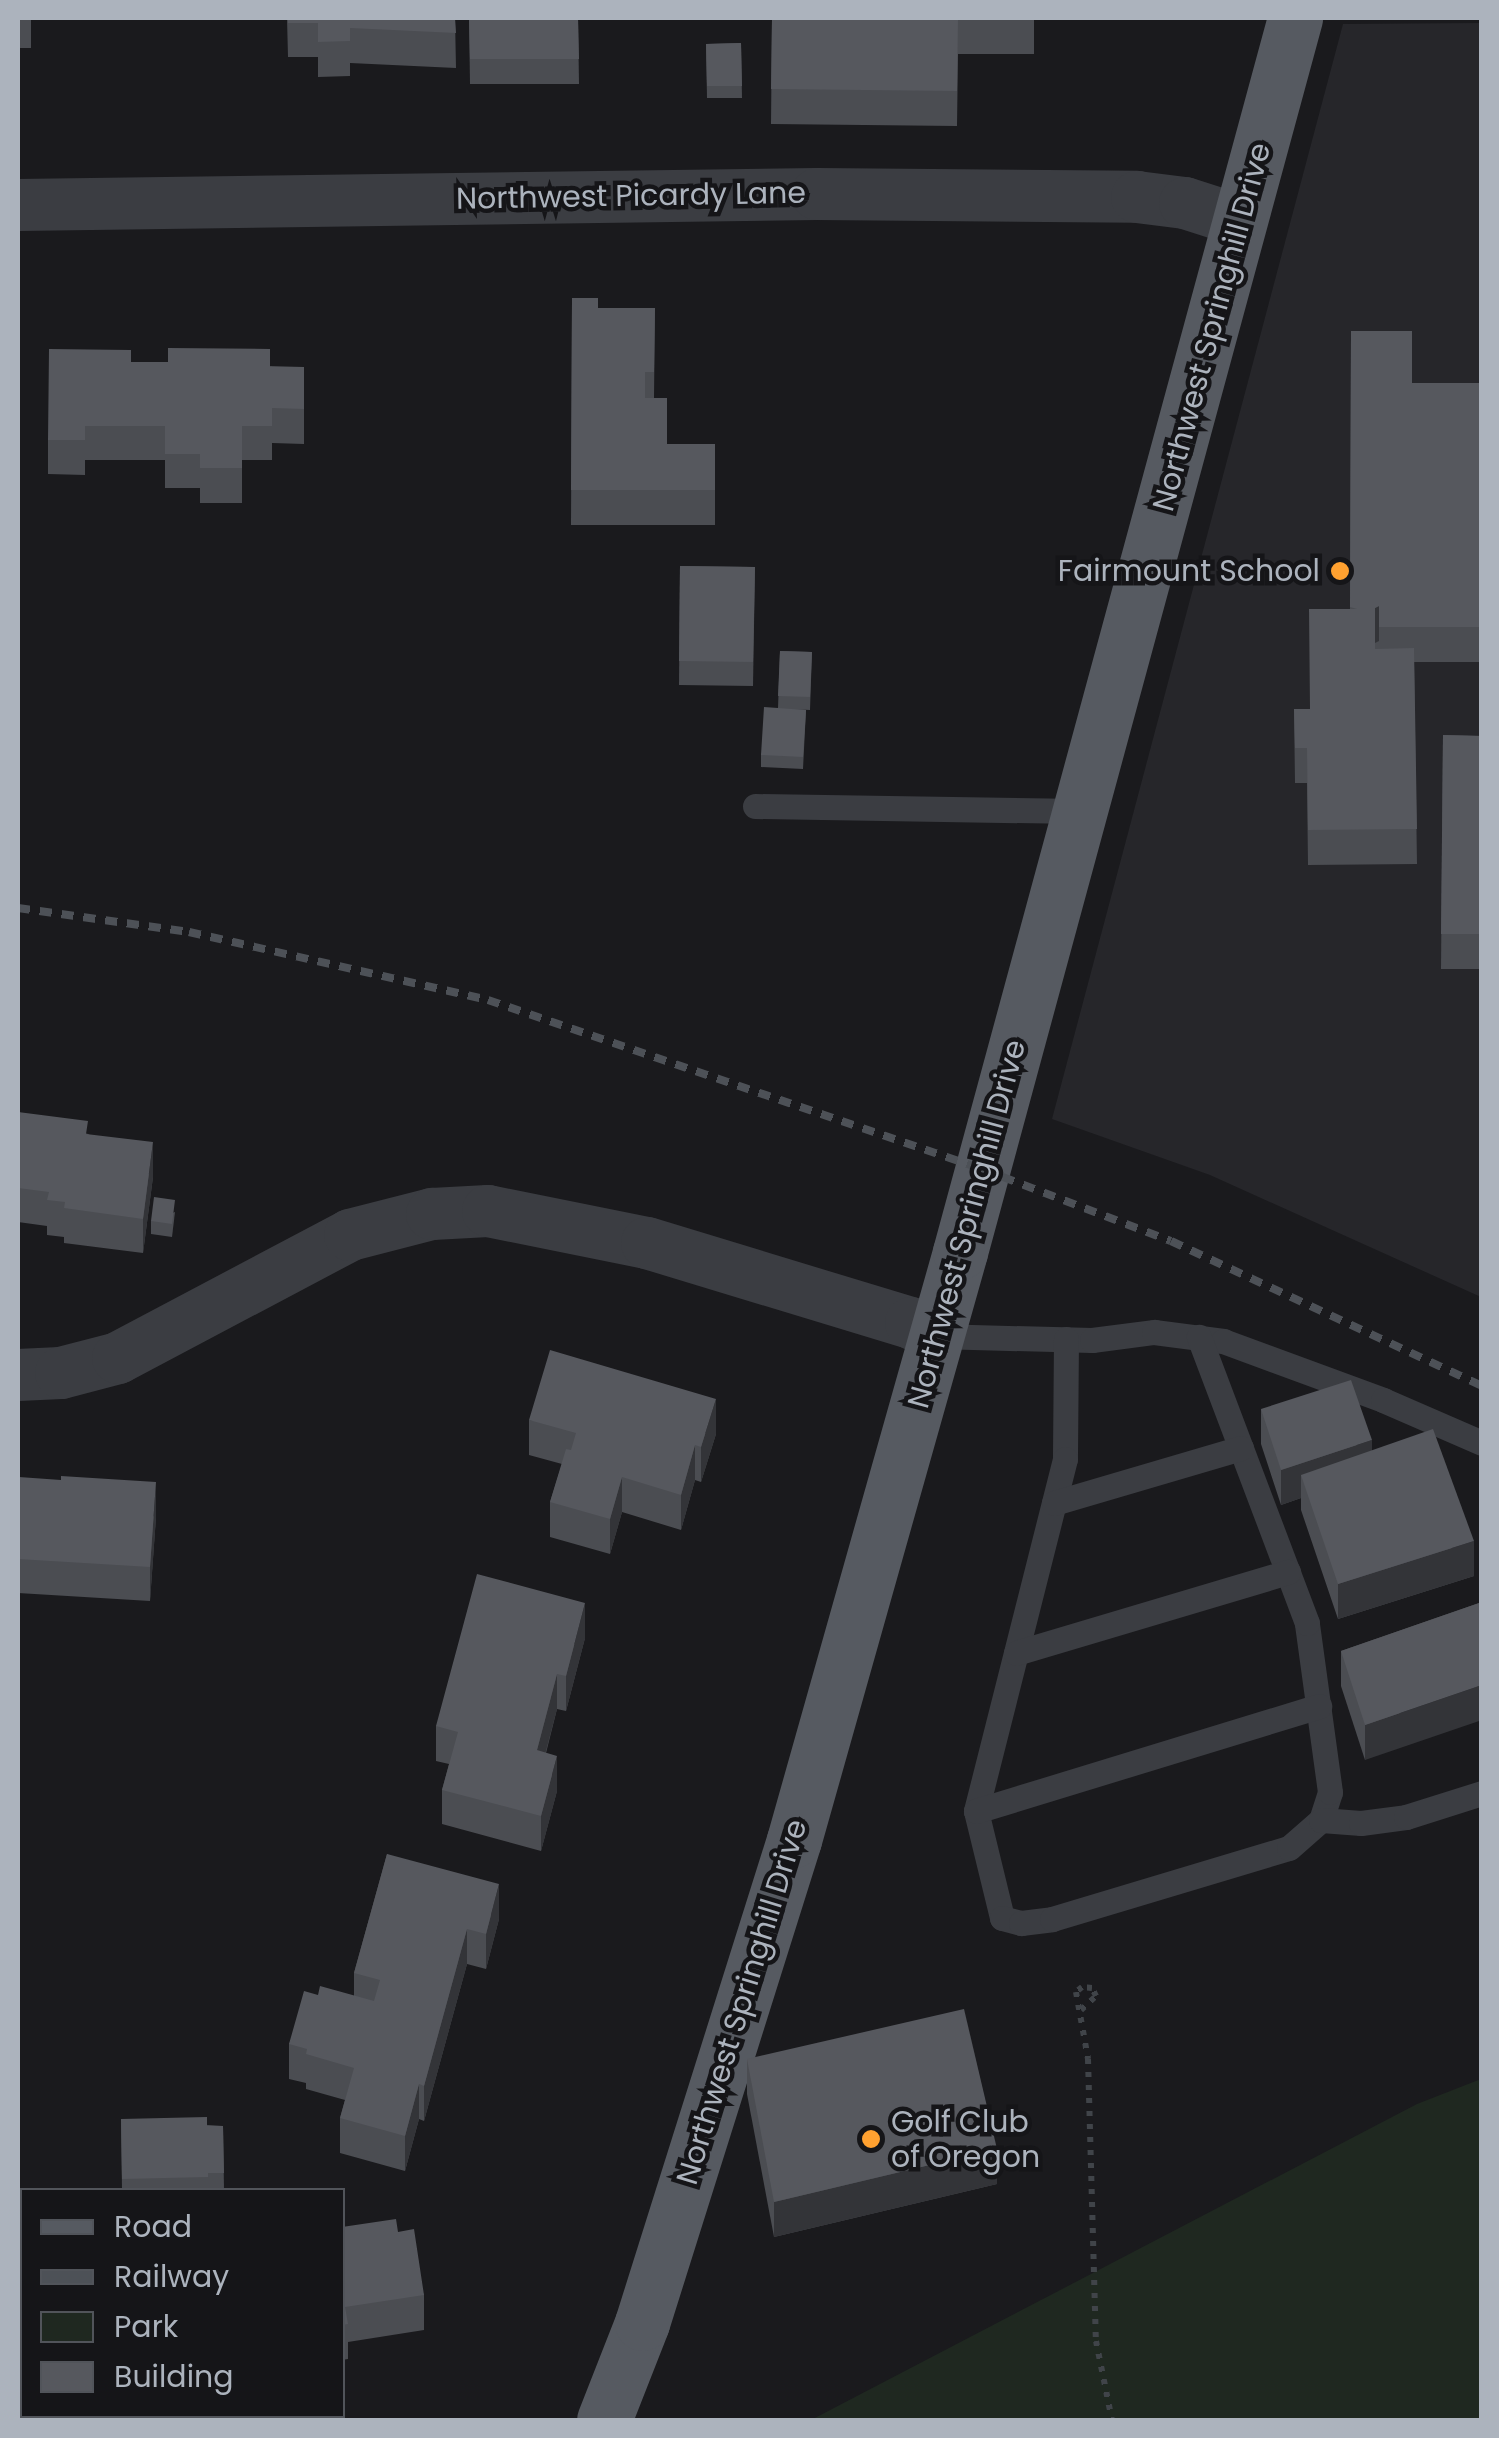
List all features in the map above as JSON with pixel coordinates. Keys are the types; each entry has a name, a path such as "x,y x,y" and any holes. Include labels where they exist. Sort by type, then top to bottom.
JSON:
{"main road":[{"name":"Northwest Springhill Drive","path":"604,2420 642,2322 794,1840 936,1336 1295,18"}],"street":[{"name":"Northwest Picardy Lane","path":"18,205 817,194 1006,196 1138,198 1185,203 1242,221"},
{"path":"18,1374 61,1373 118,1358 350,1235 432,1214 488,1212 647,1243 911,1324 936,1336"}],"lane":[{"path":"755,806 1080,811"},
{"path":"936,1336 1066,1339 1154,1332 1224,1341 1383,1400 1482,1443"},
{"path":"1066,1339 1065,1459 976,1811 1002,1918 1021,1923 1052,1919 1289,1848 1321,1820 1330,1792 1307,1623 1199,1338"},
{"path":"1054,1504 1241,1448"},
{"path":"1016,1653 1288,1572"},
{"path":"976,1811 1319,1706"},
{"path":"1321,1820 1360,1822 1406,1817 1482,1793"}],"path":[{"path":"1081,2010 1088,2058 1096,2341 1112,2420"}],"shaded area":[{"name":"Fairmount School","path":"1481,23 1481,1297 1210,1175 1052,1119 1343,24"}],"green space":[{"path":"1481,2079 1481,2420 811,2420 1417,2104"}],"building":[{"path":"288,18 455,18 456,33 350,28 350,41 318,42 318,23 288,23"},
{"path":"469,18 578,18 579,59 470,59"},
{"path":"772,18 1034,19 958,19 957,91 771,89"},
{"path":"741,43 742,86 707,86 706,44"},
{"path":"572,298 598,298 598,308 655,308 654,372 645,372 645,398 667,398 667,444 715,444 715,490 571,490"},
{"path":"1351,331 1412,331 1412,383 1482,383 1482,627 1379,627 1379,606 1375,608 1375,649 1414,648 1417,829 1308,830 1307,748 1295,748 1294,709 1310,709 1309,609 1357,609 1350,607"},
{"path":"168,348 270,349 270,367 304,367 304,409 272,408 272,426 242,426 242,468 200,468 200,454 165,454 165,426 85,426 85,440 48,440 49,349 131,350 131,362 168,362"},
{"path":"680,566 755,567 753,662 679,661"},
{"path":"780,651 812,652 810,697 778,696"},
{"path":"764,707 806,710 803,757 761,755"},
{"path":"1443,735 1482,736 1482,934 1441,934"},
{"path":"18,1112 88,1121 86,1134 153,1142 143,1219 64,1208 65,1202 47,1200 49,1192 18,1188"},
{"path":"154,1197 175,1200 172,1224 151,1221"},
{"path":"550,1350 716,1399 701,1447 695,1445 681,1495 622,1477 610,1519 550,1502 566,1449 571,1450 576,1433 529,1420"},
{"path":"1351,1380 1372,1440 1281,1470 1261,1409"},
{"path":"1433,1429 1474,1541 1338,1584 1301,1475"},
{"path":"61,1476 156,1482 150,1567 18,1559 19,1477 61,1480"},
{"path":"477,1574 585,1603 566,1676 557,1674 537,1750 557,1756 541,1816 442,1790 458,1732 436,1726"},
{"path":"1482,1602 1482,1685 1365,1725 1341,1651"},
{"path":"387,1854 499,1884 486,1934 467,1929 424,2086 419,2084 405,2136 340,2118 354,2068 306,2054 307,2049 289,2044 304,1991 318,1995 320,1986 374,2001 380,1980 354,1973"},
{"name":"Golf Club of Oregon","path":"964,2009 997,2149 774,2202 747,2059"},
{"path":"207,2117 207,2126 223,2126 224,2173 208,2173 208,2177 122,2179 121,2119"},
{"path":"396,2219 398,2232 414,2229 424,2295 345,2307 345,2227"}],"railway":[{"path":"18,908 189,932 488,1000 982,1169 1171,1241 1482,1386"}],"place":[{"name":"Fairmount School","path":"1340,571"},
{"name":"Golf Club of Oregon","path":"871,2139"}]}
